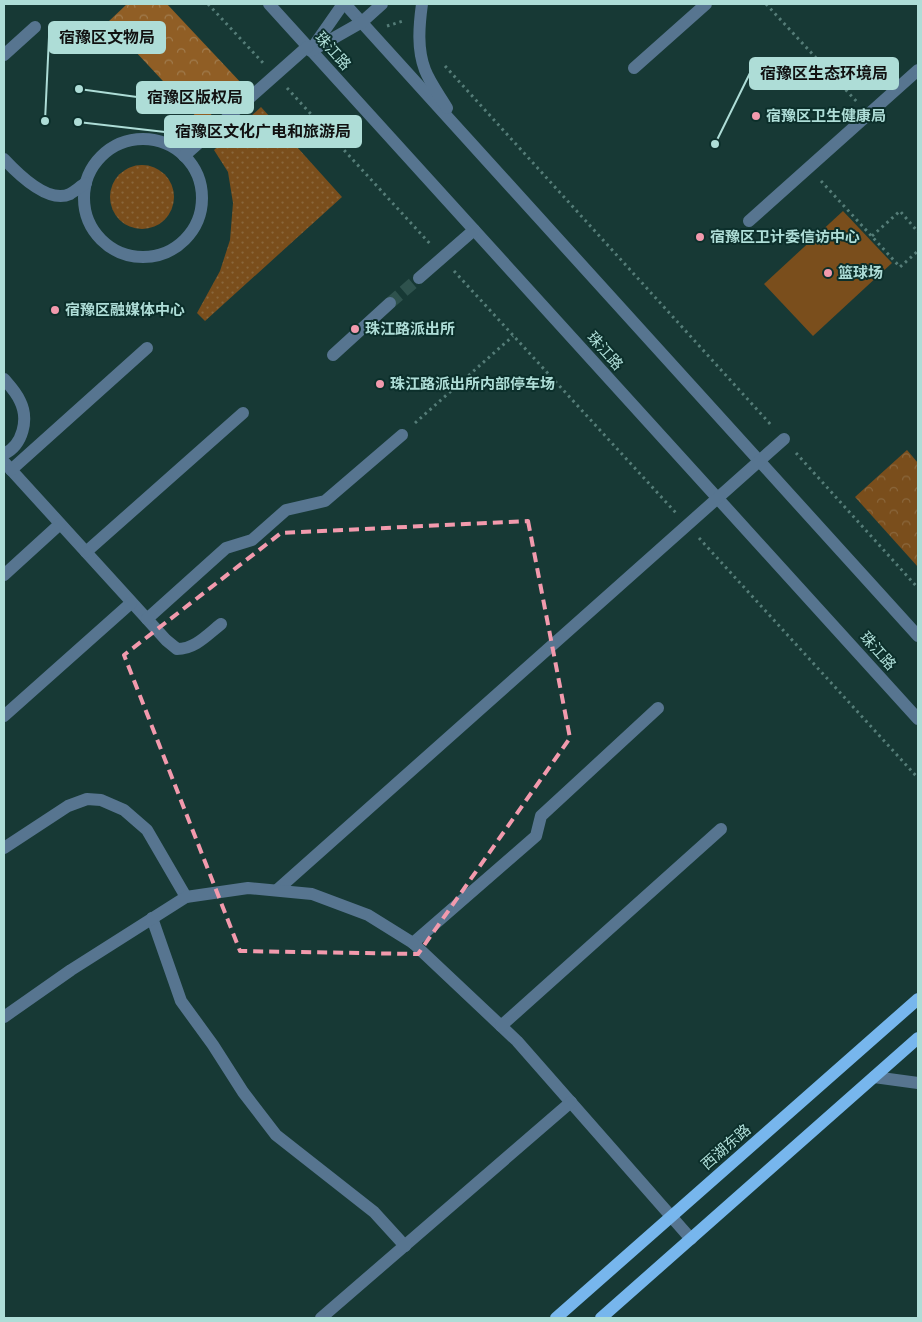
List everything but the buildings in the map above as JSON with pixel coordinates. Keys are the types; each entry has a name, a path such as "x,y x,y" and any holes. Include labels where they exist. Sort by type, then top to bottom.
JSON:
{"main road":[{"name":"西湖东路","path":"556,1318 918,999"},
{"path":"601,1318 918,1038"}],"street":[{"name":"珠江路","path":"269,4 918,719"},
{"path":"309,49 344,4 918,636"},
{"path":"184,156 275,75 309,49 362,22 382,4"},
{"path":"422,4 419,28 421,55 426,72 463,134"},
{"path":"634,68 706,4"},
{"path":"4,55 35,27"},
{"path":"749,221 918,70"},
{"path":"136,140 154,140 170,146 184,156 195,171 201,189 201,208 195,226 183,241 167,252 149,257 130,256 112,249 98,236 88,220 84,202 86,182 93,167 105,154 119,144 136,140"},
{"path":"4,160 26,180 42,191 57,196 69,194 86,182"},
{"path":"419,278 474,230"},
{"path":"334,355 390,303"},
{"path":"147,348 7,466 166,640 177,649 187,649 197,644 221,624"},
{"path":"4,379 17,396 24,414 22,435 15,447 4,454"},
{"path":"86,552 243,413"},
{"path":"147,619 226,548 252,540 286,510 325,501 402,435"},
{"path":"277,890 784,439"},
{"path":"4,575 60,524"},
{"path":"4,716 132,603"},
{"path":"413,944 536,836 541,816 658,708"},
{"path":"4,848 68,806 87,799 101,800 124,810 147,830 186,897"},
{"path":"501,1026 721,829"},
{"path":"4,1016 71,970 186,897 248,888 312,894 368,915 413,944 516,1041 691,1239"},
{"path":"152,918 181,1001 213,1045 248,1099 276,1135 374,1212 405,1246"},
{"path":"874,1077 918,1083"},
{"path":"321,1318 570,1102"}],"path":[{"path":"208,4 918,778"},
{"path":"766,4 868,115"},
{"path":"398,15 918,588"},
{"path":"808,168 900,267 918,250"},
{"path":"872,236 900,212 918,232"},
{"path":"402,435 513,336"}],"highlighted area":[{"path":"528,521 570,738 418,954 240,951 124,655 281,533"}],"green space":[{"path":"127,4 167,4 243,85 202,123 108,22"},
{"path":"261,107 342,197 205,321 197,313 220,271 230,240 233,203 228,172 214,150"},
{"path":"142,165 154,167 165,174 172,185 174,197 172,209 165,220 154,227 142,229 130,227 119,220 112,209 110,197 112,185 119,174 130,167"},
{"name":"篮球场","path":"843,211 892,263 813,336 764,284"},
{"path":"907,450 918,463 918,567 855,497"}],"tunnel":[{"path":"390,303 419,278"}],"place":[{"name":"宿豫区版权局","path":"79,89"},
{"name":"宿豫区卫生健康局","path":"756,116"},
{"name":"宿豫区文物局","path":"45,121"},
{"name":"宿豫区文化广电和旅游局","path":"78,122"},
{"name":"宿豫区生态环境局","path":"715,144"},
{"name":"宿豫区卫计委信访中心","path":"700,237"},
{"name":"篮球场","path":"828,273"},
{"name":"宿豫区融媒体中心","path":"55,310"},
{"name":"珠江路派出所","path":"355,329"},
{"name":"珠江路派出所内部停车场","path":"380,384"}]}
